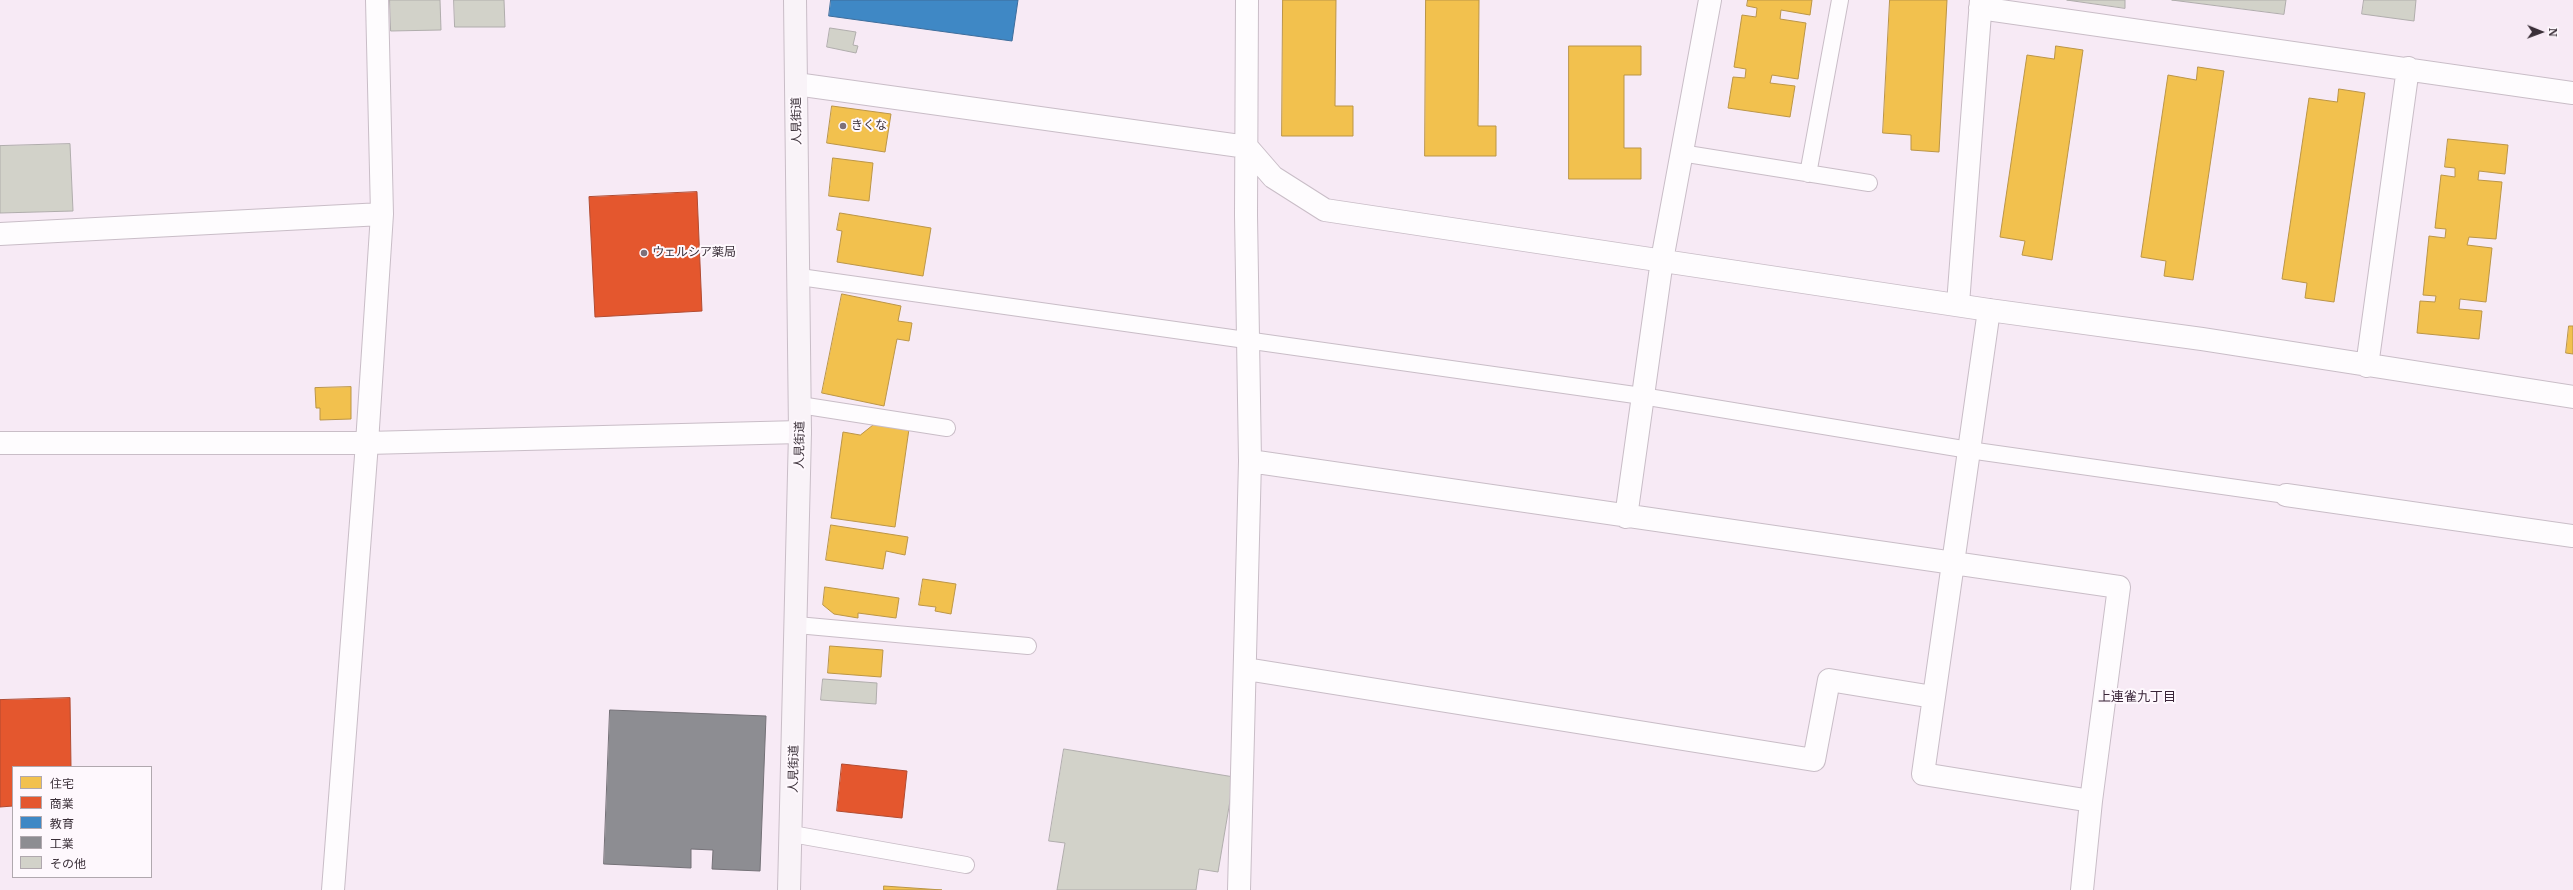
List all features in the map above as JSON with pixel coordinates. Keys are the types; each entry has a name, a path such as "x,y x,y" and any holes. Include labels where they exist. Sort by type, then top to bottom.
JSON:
{"main road":[{"name":"人見街道","path":"789,890 792,834 800,432 800,278 795,0"}],"street":[{"path":"333,890 367,443 382,214 377,0"},
{"path":"1239,890 1246,669 1250,461 1246,215 1248,0"},
{"path":"1626,517 1662,260 1710,0"},
{"path":"1958,304 1980,4 2573,93"},
{"path":"2367,366 2408,68"},
{"path":"796,84 1247,147 1273,177 1325,210 1958,304 1989,310 2061,318 2573,397"},
{"path":"1246,215 1273,177"},
{"path":"0,234 382,214"},
{"path":"1989,310 1923,774 2091,801"},
{"path":"0,443 367,443 800,432"},
{"path":"1250,461 1626,517 2119,587 2091,801 2082,890"},
{"path":"2286,495 2573,536"},
{"path":"1246,669 1814,760 1829,680 1933,697"}],"lane":[{"path":"1808,174 1840,0"},
{"path":"1681,153 1869,183"},
{"path":"800,278 1248,339 1642,396 1969,450 2286,495"},
{"path":"800,405 948,428"},
{"path":"797,624 1028,646"},
{"path":"792,834 966,865"}],"building: 住宅":[{"path":"1283,0 1336,0 1335,106 1353,106 1353,136 1282,136"},
{"path":"1426,0 1479,0 1478,126 1496,126 1496,156 1425,156"},
{"path":"1748,0 1812,0 1810,15 1781,10 1780,19 1806,23 1798,79 1772,75 1770,83 1795,86 1790,117 1728,108 1733,77 1745,78 1746,69 1734,67 1742,15 1756,17 1757,8 1747,6"},
{"path":"1890,0 1947,0 1939,152 1911,150 1911,135 1883,133"},
{"path":"1569,46 1641,46 1641,75 1624,75 1624,148 1641,148 1641,179 1569,179"},
{"path":"2056,46 2083,50 2052,260 2022,255 2025,241 2000,237 2027,55 2054,59"},
{"path":"2198,67 2224,71 2193,280 2164,276 2166,261 2141,257 2168,75 2196,80"},
{"path":"2339,89 2365,93 2334,302 2305,298 2307,283 2282,279 2309,98 2337,102"},
{"path":"832,106 891,114 885,152 827,143"},
{"path":"2448,139 2508,145 2505,174 2479,171 2478,180 2502,182 2496,239 2469,237 2467,245 2492,248 2486,302 2460,299 2459,309 2482,311 2479,339 2417,333 2420,301 2435,302 2436,296 2423,295 2429,236 2445,238 2446,229 2435,228 2441,175 2455,177 2455,168 2445,167"},
{"path":"833,158 873,163 869,201 829,196"},
{"path":"840,213 931,228 923,276 837,262 842,231 837,230"},
{"path":"842,294 901,306 898,321 912,323 909,341 897,339 884,406 822,393"},
{"path":"2569,326 2573,326 2573,354 2566,353"},
{"path":"351,387 351,419 320,420 320,408 316,408 315,388"},
{"path":"876,423 909,429 895,527 831,518 843,432 860,435"},
{"path":"831,525 908,537 905,555 886,551 883,569 826,560"},
{"path":"923,579 956,584 951,614 935,611 936,607 919,605"},
{"path":"825,587 899,598 896,618 858,613 858,618 834,614 823,605"},
{"path":"830,646 883,650 881,677 828,673"},
{"path":"884,886 942,890 884,890"}],"building: 商業":[{"path":"697,192 702,311 595,317 589,197"},
{"path":"70,698 71,766 12,766 12,806 0,807 0,700"},
{"path":"842,764 907,771 902,818 837,811"}],"building: 教育":[{"path":"831,0 1018,0 1012,41 829,16"}],"building: 工業":[{"path":"610,710 766,716 760,871 712,869 713,850 691,849 691,868 604,864"}],"building: その他":[{"path":"390,0 440,0 441,30 391,31"},
{"path":"454,0 504,0 505,27 455,27"},
{"path":"2067,0 2125,0 2125,8"},
{"path":"2172,0 2286,0 2284,14"},
{"path":"2364,0 2416,0 2414,21 2362,14"},
{"path":"830,28 856,32 853,45 858,46 856,53 827,47"},
{"path":"70,144 73,211 0,213 0,146"},
{"path":"823,679 877,683 876,704 821,700"},
{"path":"1064,749 1234,777 1218,872 1199,869 1196,890 1057,890 1065,843 1049,841"}],"place":[{"name":"きくな","path":"843,126"},
{"name":"ウェルシア薬局","path":"644,253"}],"district":[{"name":"上連雀九丁目","path":"2137,697"}]}
